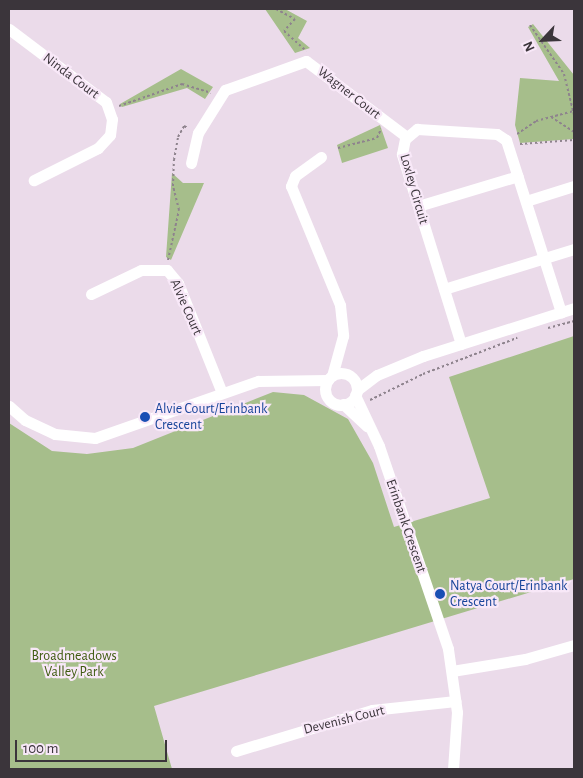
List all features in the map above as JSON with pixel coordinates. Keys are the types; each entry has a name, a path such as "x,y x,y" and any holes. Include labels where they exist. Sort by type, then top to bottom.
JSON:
{"street":[{"name":"Ninda Court","path":"9,30 110,109 113,127 105,142 34,180"},
{"name":"Wagner Court","path":"221,94 306,61 407,137"},
{"path":"191,163 198,133 221,94"},
{"name":"Loxley Circuit","path":"461,344 402,154 407,137 421,128 497,134 506,140 561,312"},
{"path":"321,157 295,176 291,186 340,305 342,348 349,376 358,396"},
{"path":"418,206 518,176"},
{"path":"526,202 574,186"},
{"path":"444,289 574,249"},
{"name":"Alvie Court","path":"91,294 141,270 167,270 178,283 222,394"},
{"path":"9,406 25,420 55,434 95,438 258,381 377,375 461,344 574,308"},
{"path":"326,395 330,378 342,348"},
{"path":"297,380 326,395 332,402 343,404 358,396 377,375"},
{"name":"Erinbank Crescent","path":"358,396 442,629 452,671 456,701 453,769"},
{"name":"Erinbank Crescent","path":"343,404 372,431"},
{"path":"452,671 525,659 574,645"},
{"name":"Devenish Court","path":"236,751 372,710 456,701"}],"path":[{"path":"276,9 295,20 284,31 291,42 306,50 306,61"},
{"path":"530,25 564,74 574,115"},
{"path":"110,109 182,84 221,94"},
{"path":"516,134 536,121 574,111"},
{"path":"551,117 574,132"},
{"path":"338,148 377,138 386,121"},
{"path":"168,260 179,210 173,186 178,137 184,126 198,133"},
{"path":"520,144 574,140"},
{"path":"544,330 574,321"},
{"path":"358,396 424,374 520,337"}],"green space":[{"path":"265,9 285,9 307,21 298,38 310,48 295,53"},
{"path":"533,24 574,75 574,139 520,143 515,125 520,78 559,81 528,27"},
{"path":"181,69 213,87 205,99 187,88 122,107 120,104"},
{"path":"380,125 388,148 342,163 337,145"},
{"path":"172,173 183,183 204,183 171,260 166,257"},
{"name":"Broadmeadows Valley Park","path":"574,336 574,579 154,706 172,769 9,769 9,423 52,451 87,454 133,448 273,392 304,395 348,419 373,463 394,527 490,498 449,377"}],"place":[{"name":"Alvie Court/Erinbank Crescent","path":"145,417"},
{"name":"Natya Court/Erinbank Crescent","path":"440,594"}]}
